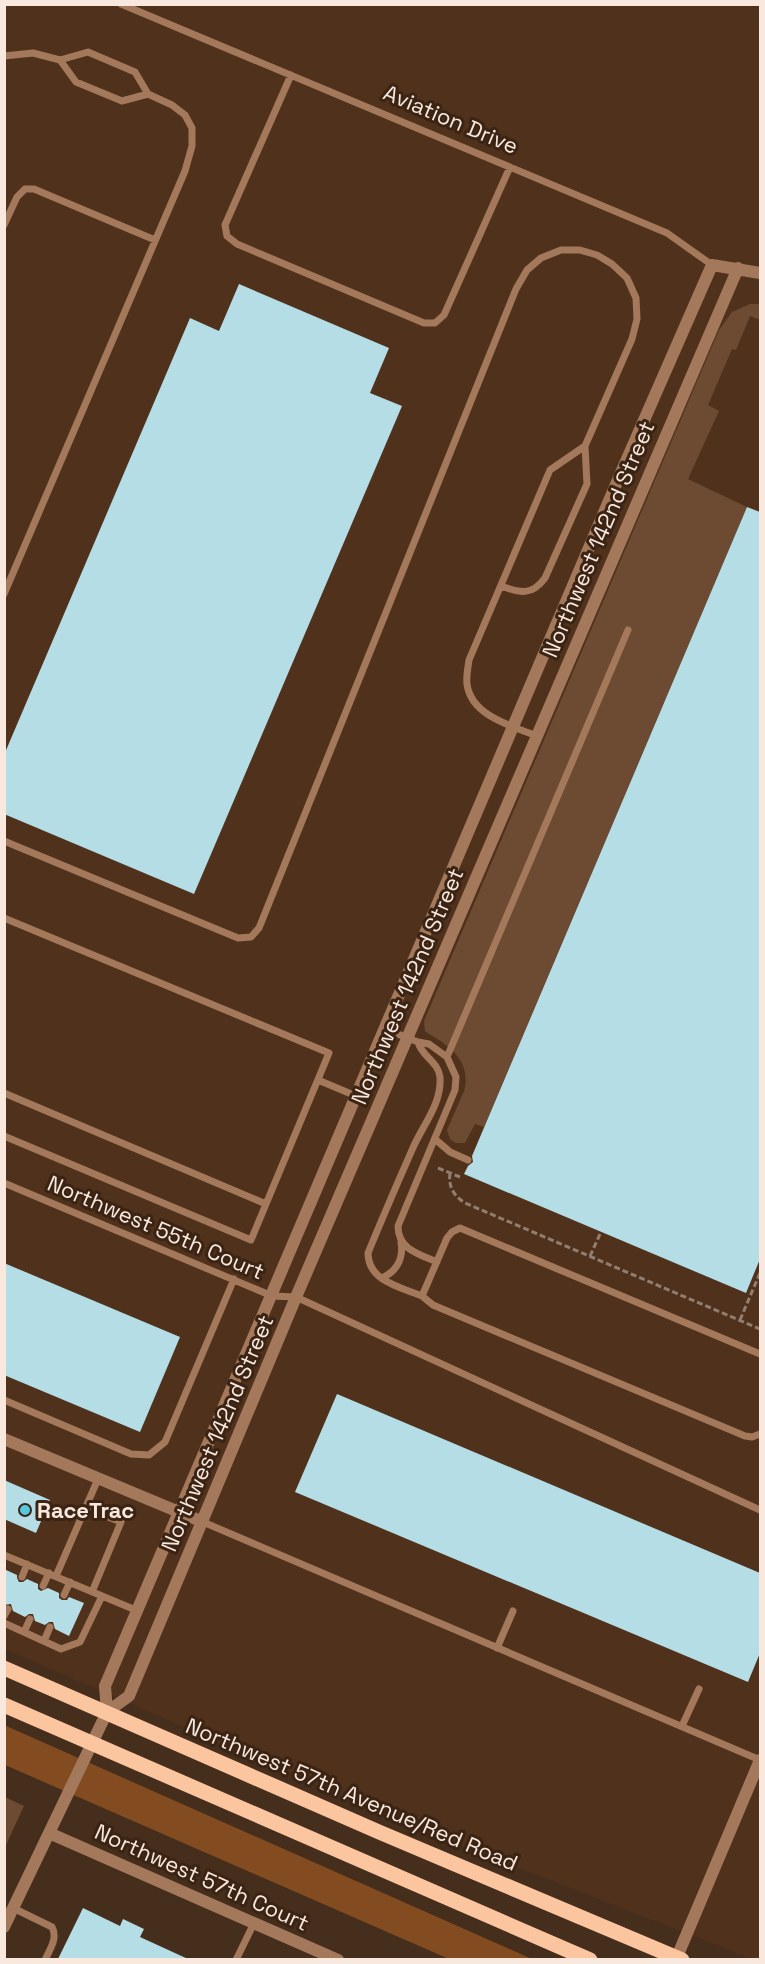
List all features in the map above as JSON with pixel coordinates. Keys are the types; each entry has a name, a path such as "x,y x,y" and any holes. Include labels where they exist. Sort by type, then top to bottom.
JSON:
{"main road":[{"name":"Northwest 57th Avenue/Red Road","path":"4,1668 379,1832 679,1958"},
{"path":"4,1705 90,1749 590,1959"}],"street":[{"name":"Aviation Drive","path":"712,265 760,273"},
{"name":"Northwest 142nd Street","path":"5,1926 107,1712 105,1686 513,726 712,265"},
{"name":"Northwest 142nd Street","path":"107,1712 129,1696 296,1297 413,1041 537,736 738,268"},
{"path":"4,1439 203,1522"},
{"path":"679,1958 760,1760"},
{"name":"Northwest 57th Court","path":"49,1833 338,1959"}],"lane":[{"name":"Aviation Drive","path":"121,4 667,234 712,265"},
{"path":"4,56 33,53 60,60 88,52 135,72 148,94 172,105 185,115 192,128 192,146 185,171 4,594"},
{"path":"60,60 76,82 122,101 148,94"},
{"path":"291,75 225,225 227,236 237,244 424,323 435,323 444,315 510,167"},
{"path":"4,225 17,197 25,189 34,189 155,240"},
{"path":"4,841 238,938 250,937 259,928 516,289 527,270 540,258 561,250 580,250 597,255 612,264 627,278 636,298 637,319 632,339 585,446 587,484 545,578 539,587 527,592 501,586"},
{"path":"537,736 484,711 473,701 466,683 469,660 550,470 585,446"},
{"path":"447,1057 628,630"},
{"path":"4,918 329,1053 251,1240 4,1136"},
{"path":"381,1278 390,1275 401,1257 398,1226 455,1090 456,1077 447,1057 429,1044 413,1041 385,1029"},
{"path":"413,1041 433,1062 439,1073 440,1086 437,1101 413,1147 368,1253 368,1263 372,1271 381,1278 422,1296 433,1305 745,1436 752,1437 760,1434"},
{"path":"318,1080 356,1096"},
{"path":"4,1093 266,1204"},
{"path":"435,1139 450,1152 468,1160"},
{"name":"Northwest 55th Court","path":"4,1183 272,1296 296,1297"},
{"path":"422,1296 447,1238 460,1228 760,1354"},
{"path":"401,1244 437,1262"},
{"path":"4,1400 131,1454 148,1455 165,1442 234,1279"},
{"path":"296,1297 760,1510"},
{"path":"43,1586 52,1575 98,1479"},
{"path":"86,1508 121,1522 92,1592"},
{"path":"203,1522 760,1760"},
{"path":"5,1556 138,1611"},
{"path":"22,1577 27,1564"},
{"path":"64,1595 70,1582"},
{"path":"4,1623 61,1649 80,1642 102,1596"},
{"path":"497,1648 513,1611"},
{"path":"24,1632 30,1619"},
{"path":"44,1641 50,1627"},
{"path":"682,1726 699,1689"},
{"path":"13,1908 52,1927 55,1933 54,1941 45,1959"},
{"path":"236,1959 254,1923"}],"path":[{"path":"438,1168 460,1177"},
{"path":"450,1173 449,1181 452,1191 465,1203 760,1329"},
{"path":"590,1256 601,1232"},
{"path":"740,1320 760,1274"}],"shaded area":[{"path":"5,5 760,5 760,1959 753,1959 406,1824 5,1649"},
{"path":"750,304 760,304 760,320 750,316 736,350 732,349 708,405 719,411 688,479 747,507 484,1127 475,1124 465,1143 456,1143 450,1139 447,1130 464,1091 465,1072 457,1056 425,1031 424,1021 719,330 732,312"},
{"path":"4,1725 532,1959 449,1959 5,1765"},
{"path":"5,1797 24,1806 5,1847"}],"building":[{"path":"239,284 389,348 370,393 402,406 194,894 4,814 4,755 190,318 219,331"},
{"path":"747,507 760,512 760,1259 746,1293 464,1174 473,1162 472,1156"},
{"path":"4,1263 180,1337 140,1432 4,1375"},
{"path":"337,1394 760,1573 760,1653 748,1682 295,1492"},
{"name":"RaceTrac","path":"4,1480 50,1500 36,1533 4,1519"},
{"name":"RaceTrac","path":"4,1569 17,1575 19,1582 27,1579 38,1584 38,1589 41,1591 48,1588 59,1593 59,1598 62,1600 67,1600 69,1597 84,1603 69,1636 55,1629 53,1622 45,1625 35,1621 33,1614 25,1617 13,1611 11,1604 4,1605"},
{"path":"83,1908 120,1926 123,1919 144,1929 140,1937 188,1959 58,1959"}],"place":[{"name":"RaceTrac","path":"25,1510"}]}
